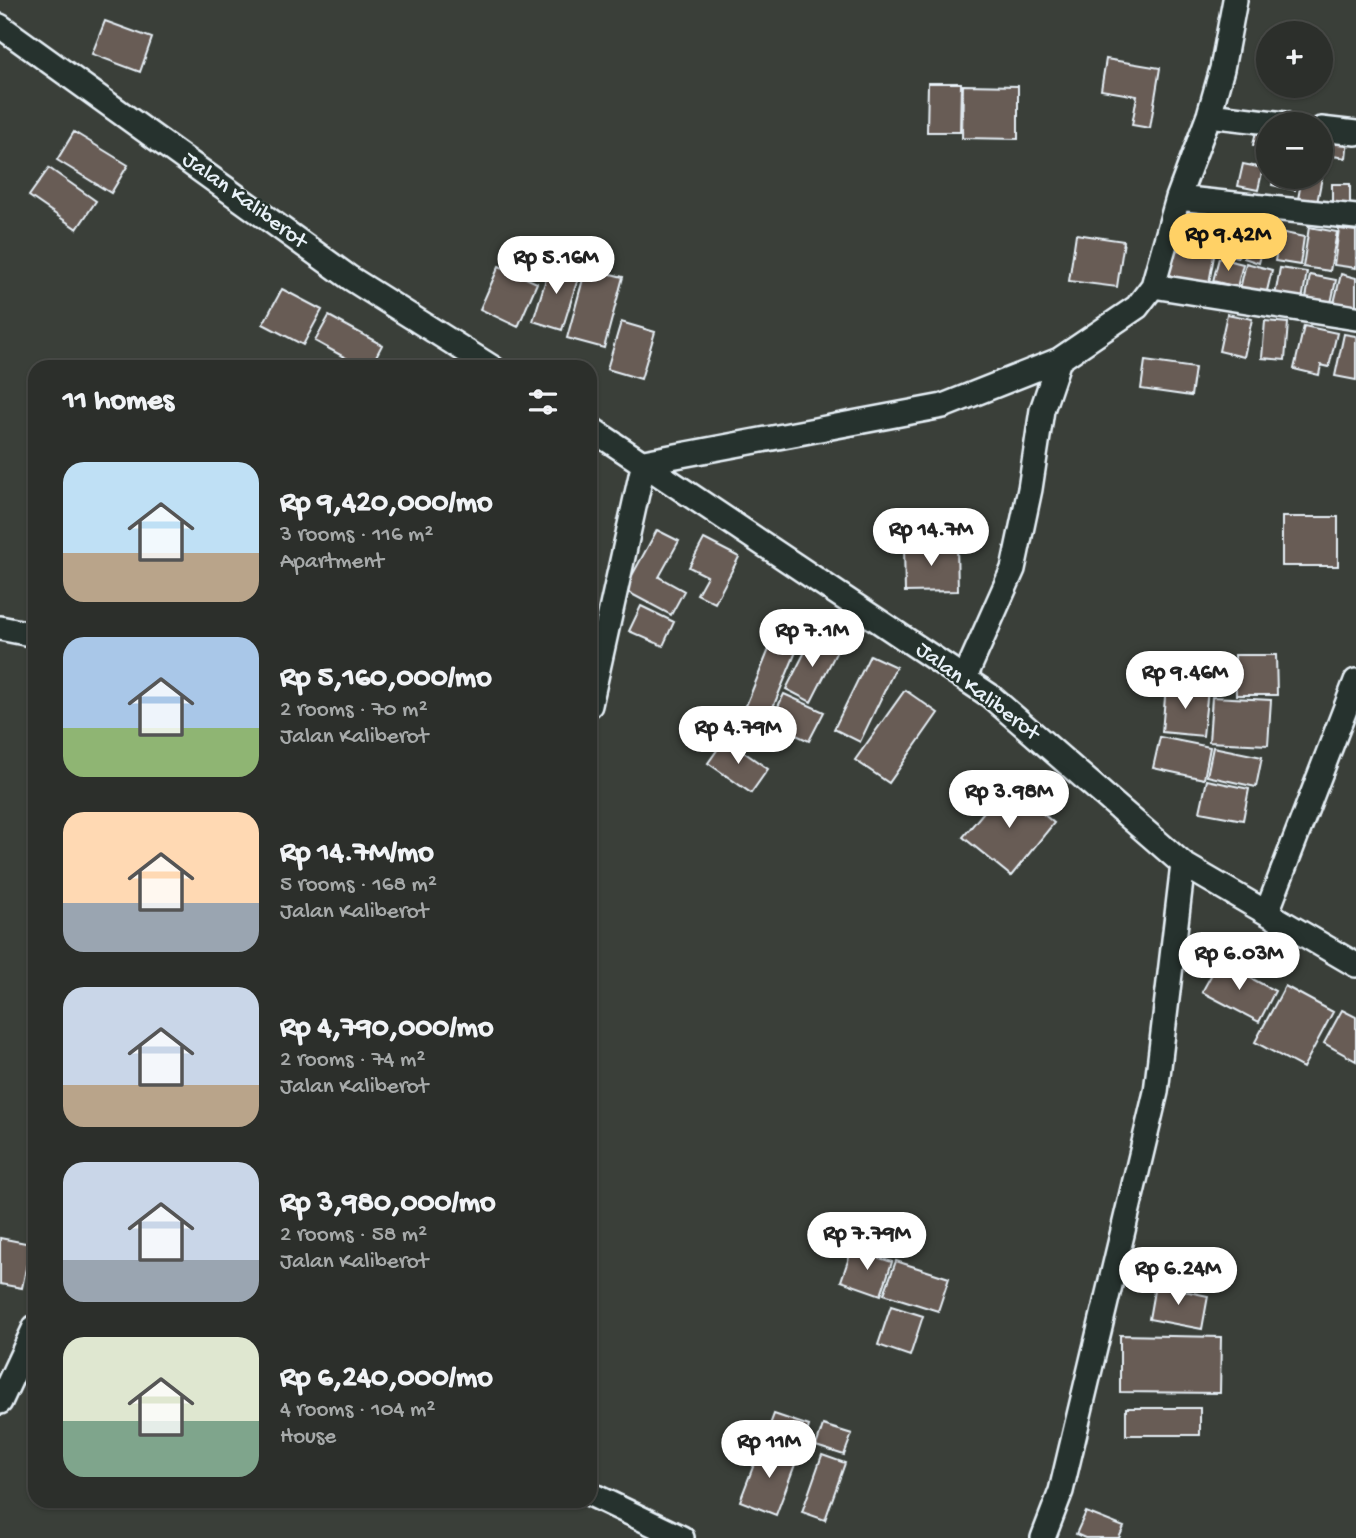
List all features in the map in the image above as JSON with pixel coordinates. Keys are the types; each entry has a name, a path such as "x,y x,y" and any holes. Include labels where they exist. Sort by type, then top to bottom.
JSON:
{"street":[{"path":"597,674 644,462 943,406 1059,360 1137,307 1153,286 1178,198 1209,115 1222,69 1235,0"},
{"name":"Jalan Kaliberot","path":"0,26 350,278 480,360"},
{"path":"1209,115 1256,121"},
{"path":"1333,130 1356,133"},
{"path":"1178,198 1356,217"},
{"path":"1153,286 1356,318"},
{"path":"965,677 1013,569 1030,489 1042,410 1059,360"},
{"name":"Jalan Kaliberot","path":"597,432 965,677 1183,864 1356,965"},
{"path":"0,628 28,634"},
{"path":"1267,912 1356,681"},
{"path":"1043,1538 1061,1491 1156,1092 1183,864"},
{"path":"0,1402 28,1342"},
{"path":"597,1497 682,1538"}],"building":[{"path":"105,21 152,38 140,72 92,54"},
{"path":"1106,59 1160,68 1150,128 1132,125 1137,96 1101,90"},
{"path":"928,83 961,83 960,132 927,132"},
{"path":"963,85 1018,86 1018,139 962,138"},
{"path":"74,132 128,165 111,193 57,160"},
{"path":"1333,136 1348,138 1346,158 1333,156"},
{"path":"1243,164 1256,167 1258,190 1238,186"},
{"path":"49,168 96,201 77,229 29,196"},
{"path":"1333,184 1350,184 1350,207 1332,207"},
{"path":"1300,189 1320,189 1317,203 1298,199"},
{"path":"1194,210 1218,215 1210,252 1186,247"},
{"path":"1221,225 1244,230 1238,257 1215,252"},
{"path":"1309,227 1337,232 1330,271 1303,267"},
{"path":"1251,229 1267,233 1259,263 1244,258"},
{"path":"1339,229 1356,231 1356,268 1334,265"},
{"path":"1280,232 1304,237 1300,265 1275,261"},
{"path":"1076,234 1124,241 1117,287 1069,281"},
{"path":"1170,249 1214,256 1209,283 1165,275"},
{"path":"1219,258 1243,264 1237,287 1213,281"},
{"path":"551,263 580,272 562,330 533,321"},
{"path":"1246,263 1272,270 1266,295 1240,289"},
{"path":"499,266 537,283 518,327 480,309"},
{"path":"586,268 623,277 604,348 567,338"},
{"path":"1280,268 1307,272 1302,300 1275,296"},
{"path":"1341,274 1356,278 1356,308 1334,303"},
{"path":"1310,275 1336,280 1331,303 1306,298"},
{"path":"282,289 322,310 303,345 263,324"},
{"path":"1227,314 1252,319 1244,357 1219,351"},
{"path":"329,316 382,345 374,360 349,360 315,341"},
{"path":"1265,321 1288,323 1285,360 1262,358"},
{"path":"621,322 655,332 641,379 607,369"},
{"path":"1304,326 1337,333 1329,367 1321,365 1319,375 1294,369"},
{"path":"1344,334 1356,336 1356,380 1335,376"},
{"path":"1145,361 1195,368 1191,396 1141,389"},
{"path":"1282,517 1338,517 1338,566 1282,566"},
{"path":"657,530 679,541 659,577 684,591 671,615 624,590"},
{"path":"704,539 739,557 715,603 697,594 707,576 689,567"},
{"path":"957,545 958,591 905,592 904,546"},
{"path":"641,606 674,622 663,646 629,631"},
{"path":"776,632 800,642 769,717 745,708"},
{"path":"813,636 838,649 811,702 786,689"},
{"path":"870,655 896,667 860,742 834,729"},
{"path":"1235,655 1276,655 1277,695 1236,695"},
{"path":"1166,686 1208,689 1203,736 1162,732"},
{"path":"905,690 938,713 889,783 855,760"},
{"path":"784,694 824,712 809,741 770,723"},
{"path":"1212,697 1271,700 1268,745 1209,742"},
{"path":"1160,737 1210,747 1204,779 1153,768"},
{"path":"725,739 768,769 751,793 708,763"},
{"path":"1213,747 1262,757 1256,787 1207,776"},
{"path":"1207,780 1249,789 1243,820 1200,812"},
{"path":"1007,784 1054,823 1011,876 963,837"},
{"path":"1219,961 1275,991 1259,1022 1202,992"},
{"path":"1285,986 1333,1012 1303,1068 1255,1042"},
{"path":"1342,1010 1356,1017 1356,1061 1324,1043"},
{"path":"0,1238 28,1243 22,1288 0,1284"},
{"path":"852,1249 892,1262 881,1295 841,1281"},
{"path":"896,1261 949,1278 938,1311 884,1294"},
{"path":"1155,1285 1208,1296 1202,1329 1149,1319"},
{"path":"891,1306 923,1316 910,1356 878,1345"},
{"path":"1120,1335 1221,1337 1220,1393 1120,1392"},
{"path":"1126,1408 1200,1408 1200,1435 1126,1435"},
{"path":"774,1414 809,1426 803,1445 767,1433"},
{"path":"823,1425 852,1434 844,1455 816,1446"},
{"path":"761,1446 797,1459 776,1515 740,1501"},
{"path":"822,1455 845,1463 825,1520 802,1512"},
{"path":"1086,1512 1124,1527 1119,1538 1085,1538 1076,1534"}]}
